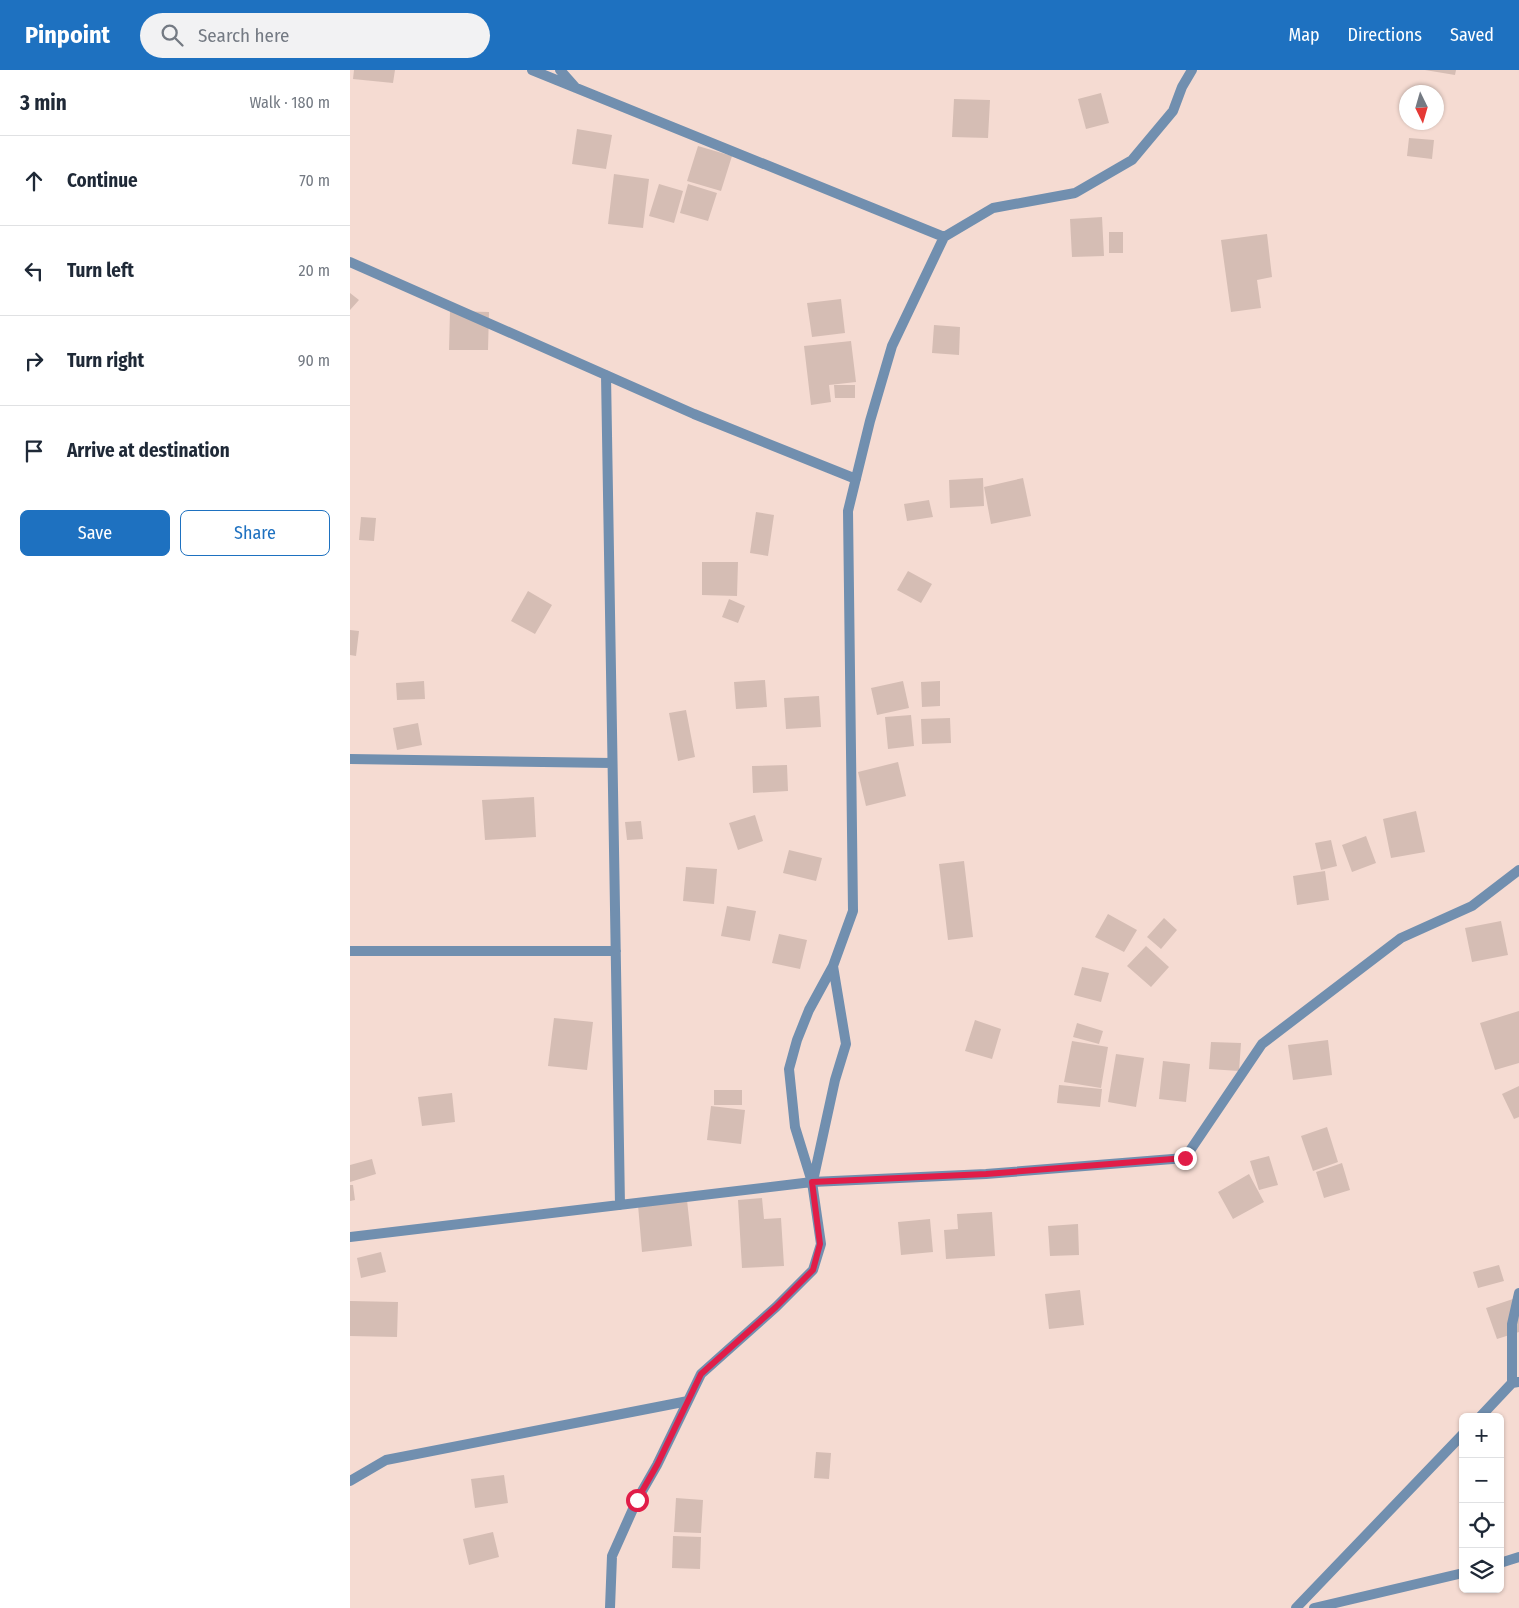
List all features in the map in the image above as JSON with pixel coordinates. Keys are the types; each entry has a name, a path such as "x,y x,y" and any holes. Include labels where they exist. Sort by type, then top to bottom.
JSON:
{"street":[{"path":"532,70 944,237"},
{"path":"560,70 578,90"},
{"path":"610,1608 612,1556 637,1500 701,1374 776,1307 813,1270 820,1244 812,1182 796,1127 789,1069 797,1040 809,1010 833,966 853,911 848,511 892,346 944,237 993,208 1075,193 1132,160 1173,111 1182,87 1192,70"},
{"path":"350,262 694,414 856,478"},
{"path":"606,375 620,1205"},
{"path":"350,759 612,763"},
{"path":"350,1237 812,1182 986,1174 1185,1158 1262,1044 1401,938 1472,906 1519,870"},
{"path":"350,951 616,950"},
{"path":"812,1182 835,1080 846,1044 833,966"},
{"path":"1484,1413 1516,1383 1512,1324 1519,1293"},
{"path":"350,1481 386,1460 688,1401"},
{"path":"1296,1608 1459,1438"},
{"path":"1504,1562 1519,1557"},
{"path":"1314,1608 1459,1574"}],"building":[{"path":"354,70 395,70 393,83 353,79"},
{"path":"1425,70 1456,70 1455,75"},
{"path":"1101,93 1109,123 1086,129 1078,99"},
{"path":"954,99 990,100 988,138 952,137"},
{"path":"577,129 612,135 606,169 572,164"},
{"path":"1409,138 1434,140 1432,159 1407,156"},
{"path":"698,146 732,156 721,191 687,181"},
{"path":"614,174 649,179 643,228 608,224"},
{"path":"659,184 683,191 674,223 649,216"},
{"path":"688,184 717,193 708,221 680,213"},
{"path":"1102,217 1104,256 1072,257 1070,219"},
{"path":"1109,232 1123,232 1123,253 1109,253"},
{"path":"1267,234 1272,277 1257,280 1261,308 1231,312 1221,240"},
{"path":"350,293 359,300 350,310"},
{"path":"841,299 845,333 812,337 807,303"},
{"path":"450,311 489,312 488,350 449,350"},
{"path":"934,325 960,327 959,355 932,353"},
{"path":"851,341 856,382 829,385 831,402 811,405 804,346"},
{"path":"834,385 855,385 855,398 835,398"},
{"path":"983,478 984,506 950,508 949,480"},
{"path":"1023,478 1031,516 991,524 984,487"},
{"path":"929,500 933,517 907,521 904,504"},
{"path":"756,512 774,515 768,556 750,553"},
{"path":"361,517 376,518 374,541 359,540"},
{"path":"702,562 738,562 737,596 702,595"},
{"path":"908,571 932,584 921,603 897,590"},
{"path":"528,591 552,605 535,634 511,621"},
{"path":"729,599 745,606 738,623 722,617"},
{"path":"350,630 359,631 356,656 350,655"},
{"path":"765,680 767,707 736,709 734,682"},
{"path":"424,681 425,699 397,700 396,683"},
{"path":"903,681 909,708 877,715 871,688"},
{"path":"940,681 940,706 922,707 921,682"},
{"path":"819,696 821,727 786,729 784,698"},
{"path":"686,710 695,757 678,761 669,713"},
{"path":"911,715 914,746 888,749 885,717"},
{"path":"950,718 951,743 922,744 921,719"},
{"path":"418,723 422,745 397,750 393,728"},
{"path":"898,762 906,796 866,806 858,772"},
{"path":"787,765 788,791 753,793 752,766"},
{"path":"534,797 536,837 485,840 482,800"},
{"path":"1416,811 1425,852 1391,858 1383,819"},
{"path":"755,815 763,841 738,850 729,823"},
{"path":"641,821 643,839 627,840 625,822"},
{"path":"1366,836 1376,863 1352,872 1342,845"},
{"path":"1331,840 1337,866 1321,870 1315,843"},
{"path":"789,850 822,858 816,881 783,873"},
{"path":"964,861 973,937 948,940 939,864"},
{"path":"686,867 717,869 714,904 683,901"},
{"path":"1325,871 1329,900 1297,905 1293,876"},
{"path":"727,906 756,911 750,941 721,936"},
{"path":"1108,914 1137,930 1124,952 1095,937"},
{"path":"1164,918 1177,930 1161,949 1147,937"},
{"path":"1501,921 1508,955 1472,962 1465,928"},
{"path":"779,934 807,940 800,969 772,963"},
{"path":"1146,946 1169,967 1151,987 1127,966"},
{"path":"1082,967 1109,973 1101,1002 1074,995"},
{"path":"1519,1011 1519,1063 1495,1070 1480,1023"},
{"path":"554,1018 593,1022 587,1070 548,1066"},
{"path":"975,1020 1001,1029 992,1059 965,1051"},
{"path":"1077,1023 1103,1031 1099,1044 1073,1037"},
{"path":"1328,1040 1332,1075 1293,1080 1288,1045"},
{"path":"1072,1041 1108,1047 1101,1088 1064,1082"},
{"path":"1211,1042 1241,1043 1239,1071 1209,1069"},
{"path":"1116,1054 1144,1058 1136,1107 1108,1102"},
{"path":"1163,1061 1190,1064 1186,1102 1159,1099"},
{"path":"1059,1085 1102,1089 1100,1107 1057,1103"},
{"path":"1519,1086 1519,1117 1514,1119 1502,1094"},
{"path":"714,1090 742,1090 742,1105 714,1105"},
{"path":"452,1093 455,1122 422,1126 418,1097"},
{"path":"711,1106 745,1110 741,1144 707,1140"},
{"path":"1327,1127 1338,1162 1313,1171 1301,1136"},
{"path":"1269,1156 1278,1185 1259,1190 1250,1161"},
{"path":"372,1159 376,1174 350,1182 350,1165"},
{"path":"1342,1163 1350,1190 1324,1198 1316,1172"},
{"path":"1249,1174 1264,1202 1233,1219 1218,1192"},
{"path":"350,1185 353,1185 355,1200 350,1201"},
{"path":"762,1198 764,1219 781,1218 784,1266 742,1268 738,1200"},
{"path":"687,1200 692,1246 642,1252 638,1205"},
{"path":"992,1212 995,1256 946,1259 944,1230 958,1229 957,1214"},
{"path":"930,1219 933,1252 901,1255 898,1222"},
{"path":"1078,1224 1079,1255 1050,1256 1048,1226"},
{"path":"381,1252 386,1272 361,1278 357,1258"},
{"path":"1499,1265 1504,1281 1478,1288 1473,1272"},
{"path":"1080,1290 1084,1325 1049,1329 1045,1294"},
{"path":"1516,1298 1519,1306 1519,1332 1497,1339 1486,1308"},
{"path":"350,1301 398,1302 397,1337 350,1336"},
{"path":"816,1452 831,1453 829,1479 814,1478"},
{"path":"504,1475 508,1503 475,1508 471,1479"},
{"path":"676,1498 703,1500 701,1533 674,1532"},
{"path":"493,1532 499,1557 469,1565 463,1539"},
{"path":"673,1536 701,1537 700,1569 672,1568"}],"route":[{"path":"637,1500 657,1465 701,1374 776,1307 813,1270 820,1244 812,1182 986,1174 1185,1158"}]}
